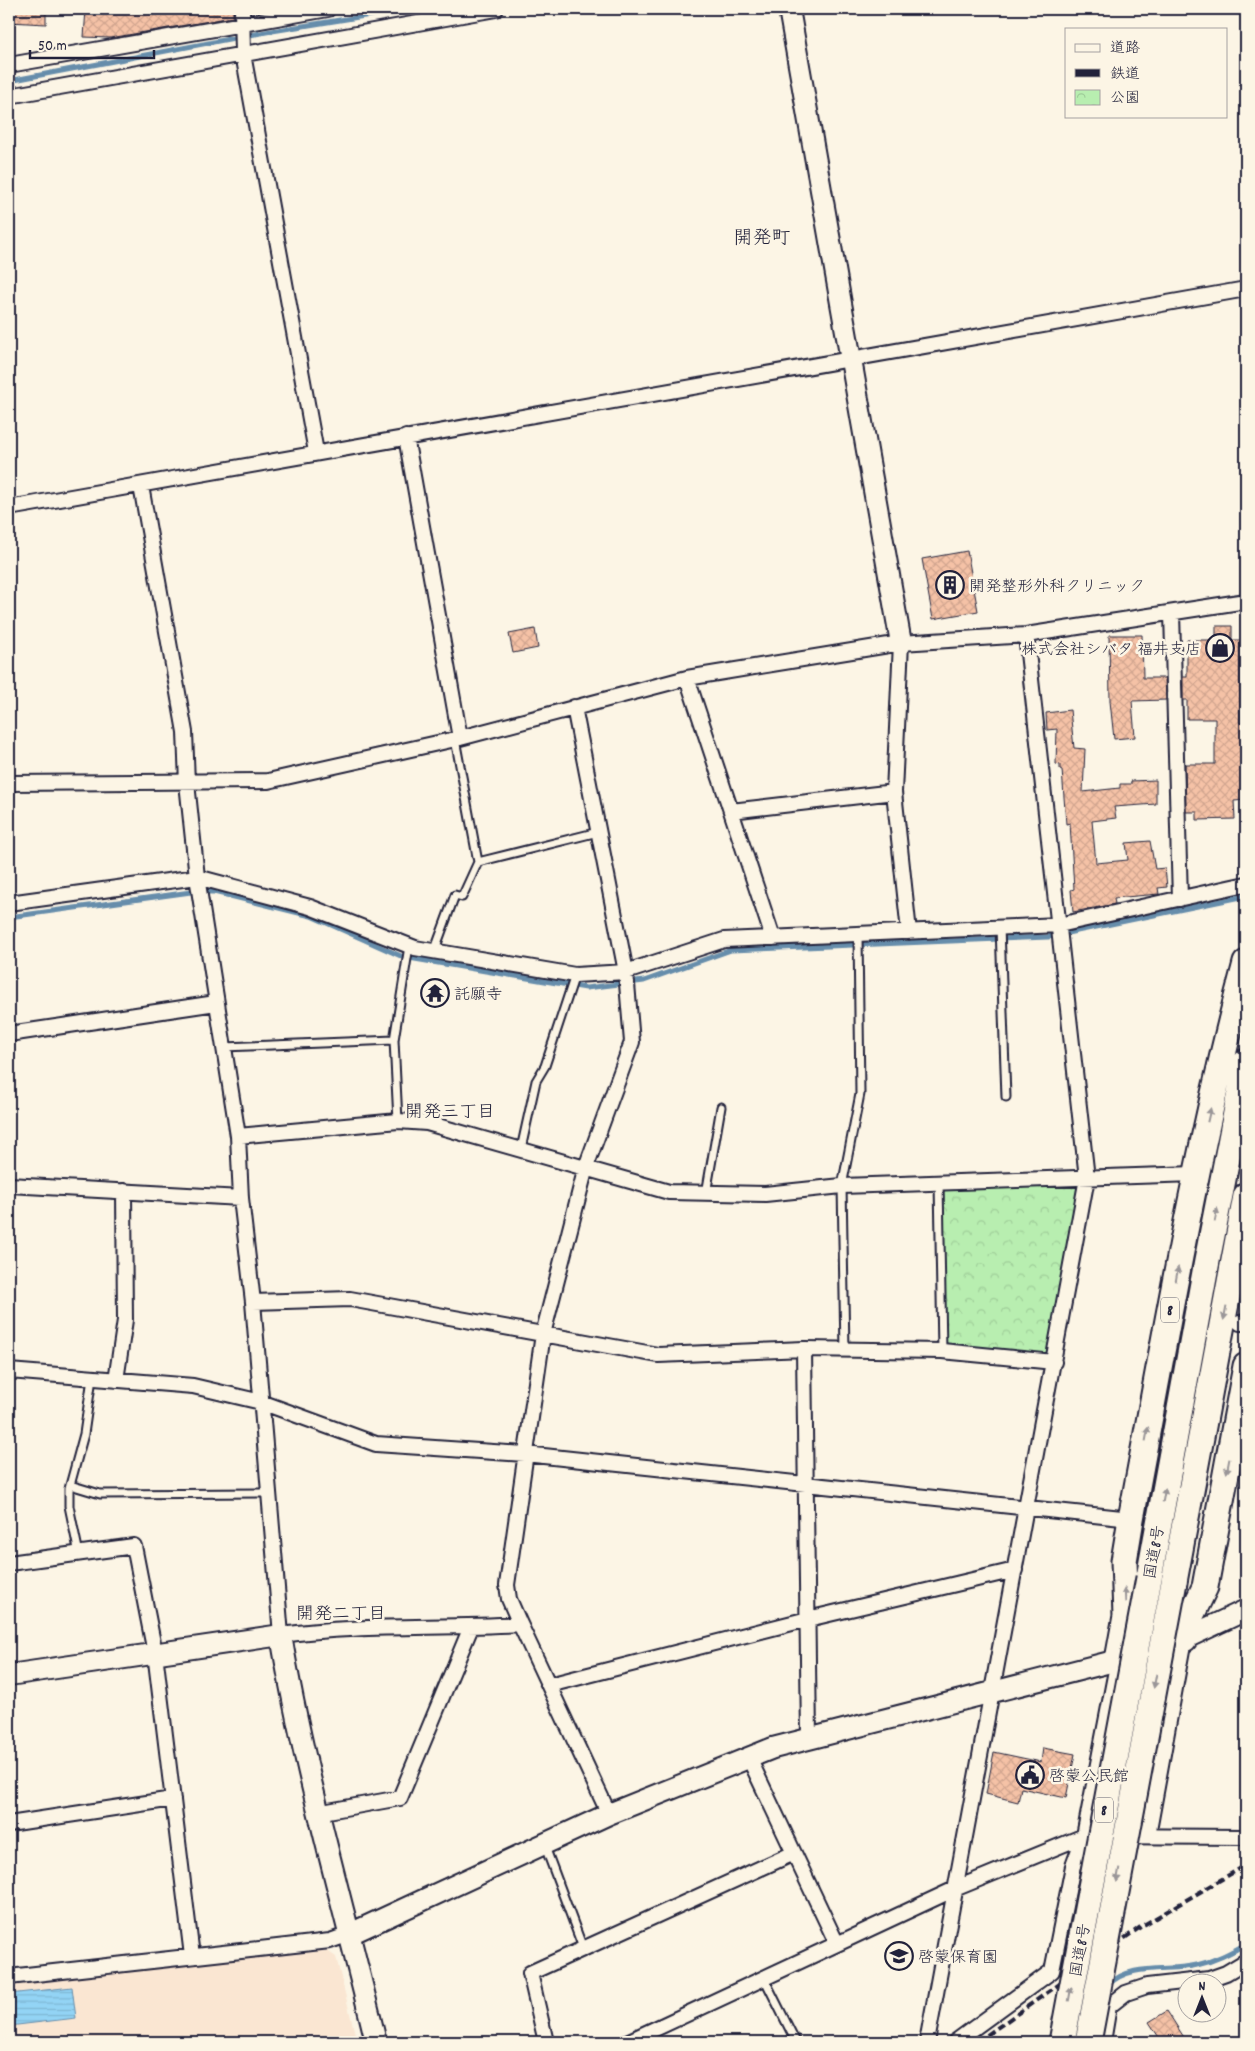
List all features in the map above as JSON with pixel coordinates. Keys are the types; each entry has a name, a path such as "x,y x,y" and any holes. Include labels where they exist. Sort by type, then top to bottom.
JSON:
{"highway":[{"name":"8","path":"1118,1660 1126,1616 1124,1561 1131,1519 1176,1331 1195,1174 1246,963"},
{"name":"国道8号","path":"1062,2042 1207,1261 1246,1062"},
{"name":"国道8号","path":"1088,2042 1246,1196"},
{"path":"1184,1638 1189,1620 1205,1587 1246,1366"}],"street":[{"path":"242,9 243,54 316,452"},
{"path":"9,65 328,9"},
{"path":"9,96 496,9"},
{"path":"789,9 901,643 894,792 909,932"},
{"path":"9,508 140,486 316,452 1246,289"},
{"path":"406,437 458,738"},
{"path":"140,486 185,732 187,783 197,877 238,1136 241,1198 253,1302 281,1635 293,1708 317,1813 350,1934 376,2042"},
{"path":"9,783 268,782 458,738 687,678 901,643 1026,635 1246,601"},
{"path":"1172,612 1180,899"},
{"path":"928,2042 1054,1362 1086,1178 1026,635"},
{"path":"687,678 773,938"},
{"path":"574,707 626,972 632,1042 586,1167 543,1334 524,1454 507,1585 509,1599 520,1624 609,1814"},
{"path":"731,811 894,792"},
{"path":"9,903 197,877 310,906 409,946 434,952 575,975 626,972 724,940 1059,925 1246,884"},
{"path":"9,1034 216,1003"},
{"path":"238,1136 398,1121 427,1123 670,1192 706,1194 765,1194 842,1186 1195,1174"},
{"path":"9,1185 241,1198"},
{"path":"116,1380 125,1320 124,1191"},
{"path":"253,1302 350,1299 658,1355 804,1349 942,1352 1054,1362"},
{"path":"804,1349 809,1738"},
{"path":"9,1371 193,1386 261,1402 376,1444 524,1454 806,1482 1131,1519"},
{"path":"9,1563 134,1546 155,1653 192,1956"},
{"path":"549,1685 808,1619 1015,1570"},
{"path":"9,1977 330,1941 350,1934 609,1814 749,1758 809,1738 1118,1660 1184,1638 1246,1610"},
{"path":"9,1675 310,1630 471,1627 520,1624"},
{"path":"317,1813 400,1798 471,1627"},
{"path":"1148,1836 1184,1638"},
{"path":"955,2042 1052,1971 1073,1866 1084,1836 1118,1660"},
{"path":"749,1758 837,1944"},
{"path":"9,1824 173,1799"},
{"path":"627,2042 957,1888 1084,1836 1246,1837"},
{"path":"546,2042 530,1973 794,1853"},
{"path":"1062,2042 1126,1993 1147,1986 1209,1978 1226,1973 1246,1961"},
{"path":"1103,2042 1109,2006"}],"lane":[{"path":"434,952 456,895 462,897 478,862 458,738"},
{"path":"478,862 598,832"},
{"path":"1000,928 1006,1098"},
{"path":"845,1350 842,1186 860,1094 858,934"},
{"path":"398,1121 394,1040 409,946"},
{"path":"520,1149 536,1081 545,1066 575,975"},
{"path":"224,1047 394,1040"},
{"path":"706,1194 721,1107"},
{"path":"939,1183 942,1352"},
{"path":"79,1554 69,1506 70,1485 84,1434 92,1378"},
{"path":"70,1485 100,1494 269,1493"},
{"path":"544,1844 583,1948"},
{"path":"764,1978 796,2042"}],"shaded area":[{"path":"326,1950 336,1957 357,2042 9,2042 9,1984"}],"green space":[{"path":"1081,1179 1054,1362 942,1351 943,1183"}],"water":[{"path":"72,1987 76,2018 9,2026 9,1994"}],"building":[{"path":"9,9 46,9 46,24 9,22"},
{"path":"86,9 233,9 233,17 110,38 84,37"},
{"name":"開発整形外科クリニック","path":"967,551 978,611 933,619 922,559"},
{"path":"1216,626 1232,626 1232,640 1240,640 1240,723 1246,723 1246,800 1234,801 1235,819 1197,820 1197,812 1186,812 1185,764 1215,764 1215,719 1187,719 1187,700 1183,700 1183,677 1187,677 1187,640 1216,640"},
{"path":"535,629 538,648 513,653 509,634"},
{"path":"1109,635 1142,635 1143,678 1165,678 1166,700 1132,701 1135,737 1114,739 1110,701"},
{"path":"1070,710 1074,748 1085,749 1083,792 1120,788 1120,784 1131,784 1131,781 1156,780 1156,804 1114,807 1116,818 1092,821 1096,863 1128,860 1126,843 1150,841 1155,869 1165,868 1167,887 1158,888 1159,894 1114,898 1115,904 1073,912 1071,890 1074,889 1070,823 1066,824 1062,770 1060,765 1056,764 1057,729 1047,730 1046,713"},
{"name":"啓蒙公民館","path":"1043,1748 1075,1754 1066,1798 1021,1788 1018,1802 986,1794 994,1752 1041,1762"},
{"path":"1167,2011 1187,2042 1162,2042 1149,2022"}],"waterway":[{"path":"9,81 266,32 408,9"},
{"path":"9,917 191,892 214,892 311,916 403,957 586,988 644,981 731,950 1048,937 1246,896"},
{"path":"1108,1985 1117,1978 1139,1970 1186,1967 1204,1963 1246,1944"}],"railway":[{"path":"977,2042 1142,1926 1246,1865"}],"place":[{"name":"開発整形外科クリニック","path":"950,585"},
{"name":"株式会社シバタ 福井支店","path":"1220,648"},
{"name":"託願寺","path":"435,993"},
{"name":"啓蒙公民館","path":"1030,1775"},
{"name":"啓蒙保育園","path":"899,1956"}],"district":[{"name":"開発町","path":"762,236"},
{"name":"開発三丁目","path":"450,1111"},
{"name":"開発二丁目","path":"341,1613"}]}
